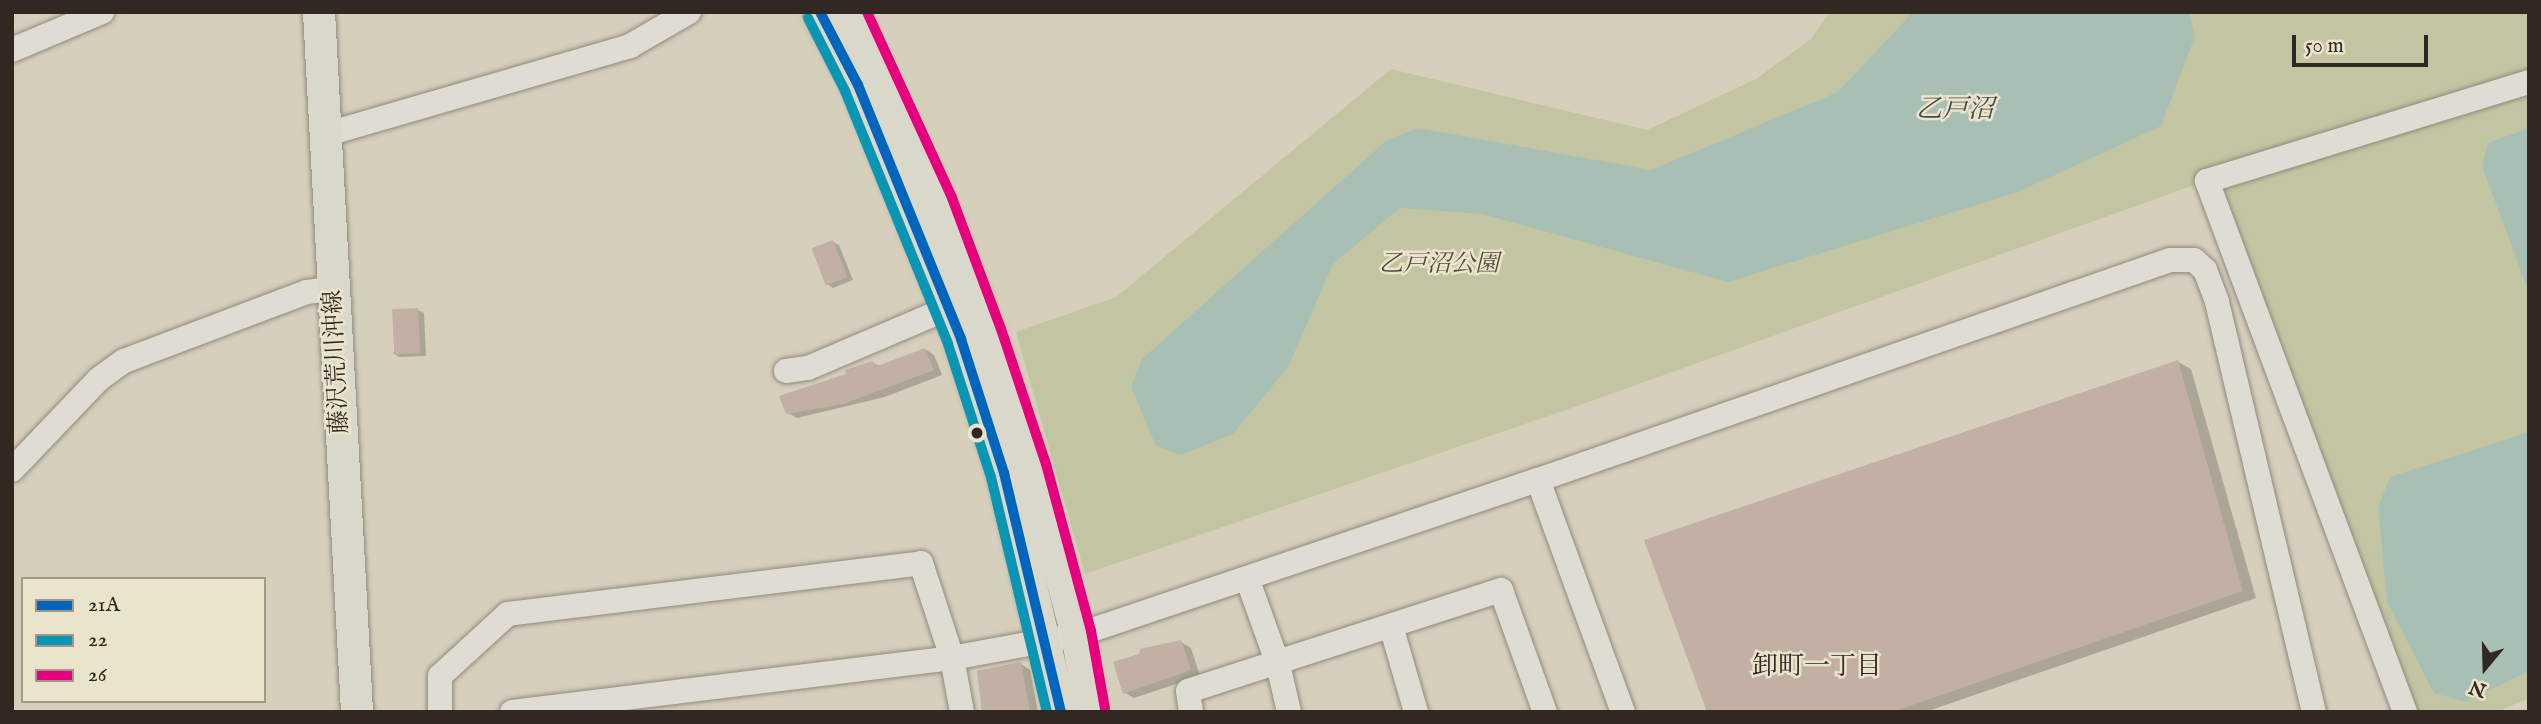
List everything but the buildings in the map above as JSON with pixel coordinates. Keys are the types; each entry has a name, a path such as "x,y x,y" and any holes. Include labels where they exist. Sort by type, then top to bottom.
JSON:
{"main road":[{"name":"藤沢荒川沖線","path":"319,12 357,712"},
{"path":"820,12 858,85 949,308 1062,639 1091,712"},
{"path":"851,12 939,204 988,333 1032,468 1062,639 1061,712"}],"street":[{"path":"12,50 102,12"},
{"path":"324,135 630,46 689,12"},
{"path":"2405,712 2207,181 2529,82"},
{"path":"512,712 952,658 1062,639 1538,480 2150,263 2194,260 2205,270 2217,302 2314,712"},
{"path":"12,470 99,379 124,361 307,292 332,289"},
{"path":"786,371 808,368 949,308"},
{"path":"1538,480 1623,712"},
{"path":"440,712 440,676 508,614 921,563 952,658 962,712"},
{"path":"1247,578 1278,664 1289,712"},
{"path":"1191,712 1188,691 1501,590 1545,712"},
{"path":"1391,626 1416,712"}],"green space":[{"name":"乙戸沼公園","path":"1830,12 2529,12 2529,698 2497,712 2411,712 2200,183 1566,410 1085,574 1016,332 1116,297 1391,69 1647,130 1756,79 1811,39"}],"water":[{"name":"乙戸沼","path":"1913,12 2189,12 2195,36 2161,126 2018,192 1728,282 1482,214 1400,208 1333,264 1288,367 1233,434 1181,455 1156,446 1131,387 1142,359 1387,140 1418,128 1651,170 1838,92"},
{"path":"2529,128 2529,293 2482,166 2488,143"},
{"path":"2529,432 2529,671 2465,702 2434,693 2387,602 2378,507 2390,477"}],"transit line":[{"name":"21A","path":"820,12 858,85 961,339 1004,473 1061,712"},
{"name":"26","path":"867,12 952,198 1001,329 1046,464 1091,631 1105,709"},
{"name":"22","path":"808,18 845,91 948,344 991,477 1047,712"}],"district":[{"name":"卸町一丁目","path":"1817,667"}]}
